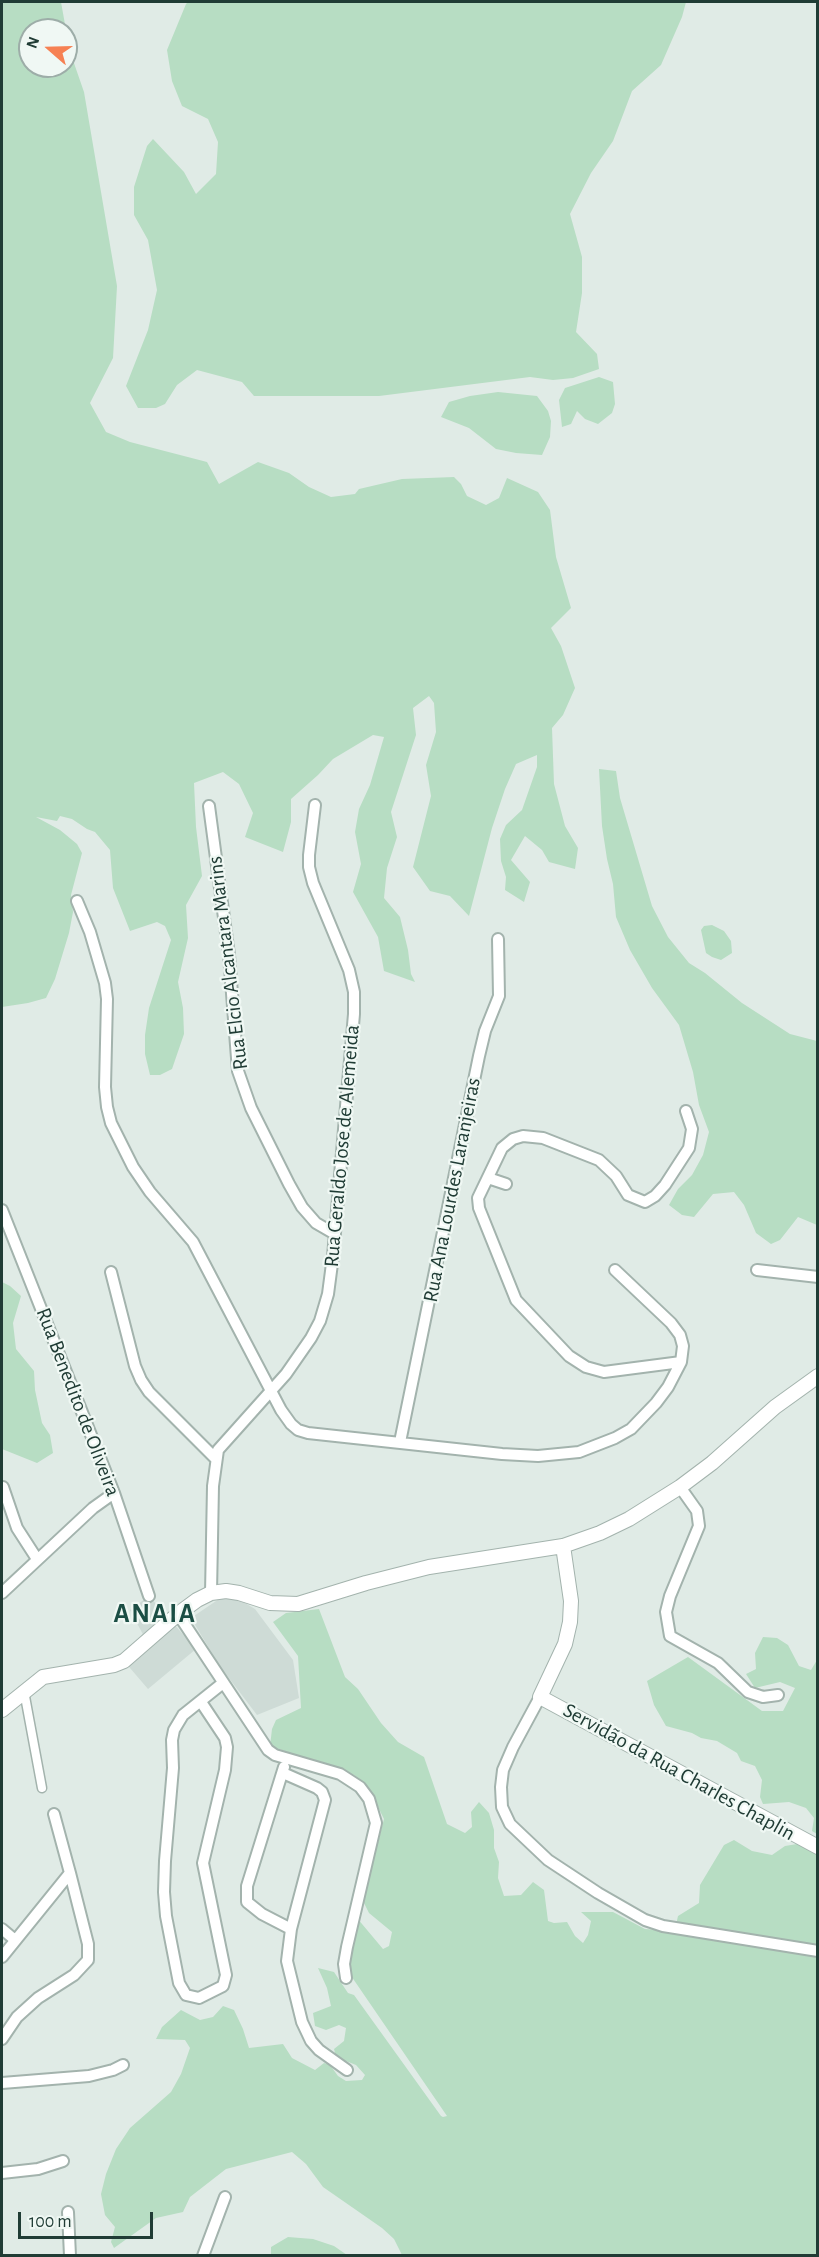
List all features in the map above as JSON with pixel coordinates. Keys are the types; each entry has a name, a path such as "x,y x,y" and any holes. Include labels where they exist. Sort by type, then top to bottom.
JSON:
{"street":[{"name":"Rua Geraldo Jose de Alemeida","path":"215,1458 221,1443 272,1390 303,1351 320,1321 328,1293 335,1234 354,992 349,970 313,883 309,867 315,805"},
{"name":"Rua Elcio Alcantara Marins","path":"208,806 229,955 238,1071 251,1108 302,1207 316,1223 335,1234"},
{"path":"77,901 90,932 105,983 107,999 105,1087 111,1123 133,1167 150,1192 193,1242 286,1418 298,1430 308,1433 527,1455 562,1455 579,1452 606,1442 631,1429 656,1403 668,1387 681,1362 683,1346 676,1329 615,1270"},
{"name":"Rua Ana Lourdes Laranjeiras","path":"400,1442 478,1056 499,996 498,939"},
{"path":"681,1362 604,1372 577,1362 559,1347 516,1300 479,1208 478,1198 502,1148 513,1139 523,1136 543,1138 599,1160 616,1176 628,1195 645,1202 655,1196 665,1185 689,1148 692,1129 686,1111"},
{"path":"488,1178 506,1184"},
{"name":"Rua Benedito de Oliveira","path":"2,1210 114,1493 150,1596"},
{"path":"757,1270 818,1276"},
{"path":"111,1272 135,1366 141,1380 157,1400 215,1458 211,1593"},
{"path":"2,1710 24,1691 50,1675 114,1665 124,1660 178,1614 211,1593 226,1591 270,1603 298,1604 429,1567 563,1546 600,1533 620,1524 680,1487 712,1463 776,1407 818,1376"},
{"path":"3,1487 17,1528 37,1559"},
{"path":"680,1487 697,1511 699,1526 670,1596 666,1612 670,1636 718,1663 748,1692 763,1697 778,1695"},
{"path":"2,1593 93,1508 114,1493"},
{"path":"563,1546 571,1601 570,1622 565,1644 503,1770 502,1807 510,1824 548,1860 597,1893 645,1920 663,1926 818,1951"},
{"path":"178,1614 263,1744 275,1755 340,1774 360,1787 369,1799 374,1812 375,1832 355,1909 344,1964 346,1978"},
{"path":"201,1702 225,1737 227,1748 225,1770 203,1863 226,1975 223,1986 199,1998 186,1995 179,1983 166,1916 164,1892 174,1730 183,1716 223,1683"},
{"path":"24,1691 42,1788"},
{"name":"Servidão da Rua Charles Chaplin","path":"540,1697 818,1847"},
{"path":"287,1758 248,1886 247,1902 262,1914 291,1929"},
{"path":"282,1773 317,1788 322,1792 325,1800 291,1929 287,1961 302,2022 311,2041 319,2050 347,2070"},
{"path":"2,2039 17,2017 38,1998 74,1975 88,1960 88,1944 54,1814"},
{"path":"2,1957 70,1873"},
{"path":"2,1929 15,1940"},
{"path":"2,2083 88,2076 123,2065"},
{"path":"2,2173 38,2169 63,2161"},
{"path":"203,2256 225,2197"},
{"path":"68,2212 70,2256"}],"shaded area":[{"path":"149,1596 196,1649 148,1689 124,1661 147,1642 130,1610"},
{"path":"235,1597 255,1609 293,1660 299,1698 257,1715 219,1665 191,1618 219,1599"}],"green space":[{"path":"2,2 61,2 64,18 18,18 18,78 78,78 78,75 84,92 117,286 113,358 90,403 106,432 130,442 207,462 219,484 258,462 289,473 309,487 331,497 355,494 359,489 402,479 454,477 461,484 467,496 486,505 499,498 507,478 538,492 550,510 556,557 571,608 551,628 561,646 575,688 563,715 552,728 554,784 565,826 578,848 575,869 549,862 542,850 525,836 511,860 530,882 524,902 505,890 506,877 501,861 500,839 506,825 522,810 537,767 537,755 516,764 505,789 492,828 469,916 450,896 430,891 413,867 431,796 426,765 436,732 434,703 429,696 413,708 416,735 391,812 397,837 387,868 384,898 400,917 411,974 415,982 384,971 378,937 353,892 361,864 355,832 359,809 370,785 384,737 373,735 333,759 291,799 291,822 283,852 245,837 253,813 239,784 223,772 194,783 202,876 186,905 188,938 178,982 183,1008 184,1034 172,1069 160,1075 150,1075 145,1054 149,1008 171,940 165,926 157,922 130,931 113,888 110,850 95,832 72,819 60,816 57,821 36,817 60,830 77,844 82,853 71,895 73,912 69,933 55,979 46,998 2,1007"},
{"path":"188,2 686,2 682,17 661,65 632,91 613,141 591,173 570,214 582,257 582,293 576,332 597,354 599,369 573,378 553,380 530,377 379,396 254,396 242,382 197,370 177,385 165,404 156,408 138,408 126,386 148,330 157,290 148,240 134,215 134,187 147,146 153,139 184,172 196,194 216,174 218,142 208,119 182,106 172,81 167,50"},
{"path":"599,377 613,382 615,404 612,413 598,424 585,419 577,411 571,424 562,427 559,400 565,388"},
{"path":"498,392 537,396 548,411 551,421 550,437 542,455 496,449 469,428 441,417 449,402"},
{"path":"599,769 616,771 620,798 652,906 668,937 689,963 742,1003 790,1034 817,1041 817,1225 798,1217 780,1240 771,1244 756,1233 744,1205 734,1192 713,1194 694,1217 682,1215 669,1205 678,1189 692,1175 703,1155 709,1132 699,1105 693,1072 679,1025 652,988 630,950 616,917 613,884 602,826"},
{"path":"712,925 724,931 731,941 732,953 721,960 706,953 701,930 704,926"},
{"path":"2,1282 21,1296 13,1323 16,1349 34,1371 35,1390 42,1423 50,1435 53,1453 37,1463 2,1449"},
{"path":"319,1609 345,1677 358,1689 381,1723 398,1742 424,1757 447,1824 465,1833 472,1827 471,1812 479,1802 489,1813 494,1830 494,1848 499,1862 498,1878 504,1896 521,1895 533,1882 544,1890 548,1921 567,1922 575,1936 583,1943 588,1935 591,1921 581,1912 613,1912 645,1929 688,1932 817,1954 817,2255 402,2255 394,2239 323,2187 306,2164 292,2152 226,2169 190,2197 183,2212 156,2218 114,2248 111,2242 115,2227 105,2215 101,2194 106,2174 116,2149 130,2128 171,2092 181,2074 190,2048 185,2040 156,2039 162,2027 181,2010 200,2020 213,2017 223,2006 234,2010 249,2048 283,2044 292,2058 315,2070 324,2063 330,2065 338,2076 346,2081 362,2080 365,2075 356,2065 336,2057 334,2049 344,2041 346,2028 339,2025 326,2030 315,2026 313,2013 331,2006 327,1988 318,1968 334,1972 348,1993 354,1995 441,2116 447,2116 345,1967 357,1918 383,1949 389,1946 392,1932 369,1913 363,1901 384,1819 368,1787 354,1775 270,1746 272,1729 276,1720 301,1708 298,1656 273,1622 286,1613"},
{"path":"763,1637 777,1638 788,1645 799,1666 811,1670 817,1660 817,1834 812,1831 814,1818 806,1808 789,1802 763,1804 760,1797 762,1780 755,1766 741,1761 737,1753 717,1741 666,1726 654,1705 647,1681 688,1657 762,1711 783,1711 795,1688 780,1682 755,1688 746,1674 756,1669 755,1653"},
{"path":"734,1840 752,1851 772,1855 785,1846 797,1844 817,1848 817,1949 676,1925 678,1916 699,1903 700,1885 724,1845"},
{"path":"288,2237 313,2239 334,2246 347,2255 271,2255 271,2247"}],"district":[{"name":"ANAIA","path":"155,1614"}]}
